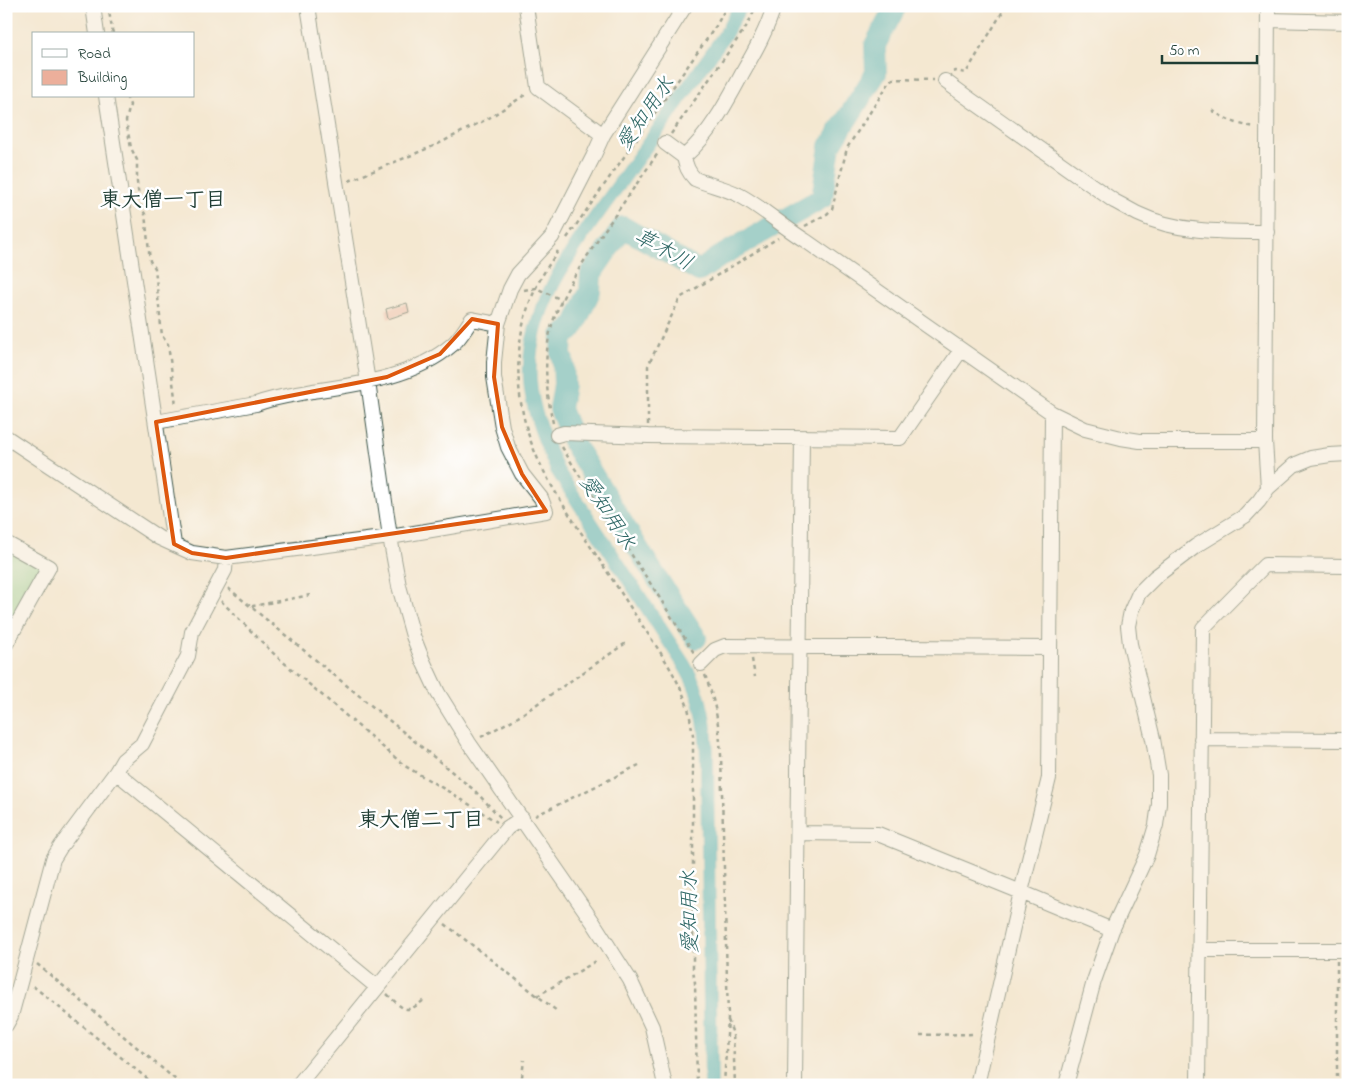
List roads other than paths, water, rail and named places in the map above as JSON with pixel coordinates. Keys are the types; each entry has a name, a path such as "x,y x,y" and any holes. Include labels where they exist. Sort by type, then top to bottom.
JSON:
{"street":[{"path":"92,6 97,32"},
{"path":"308,6 368,382 390,537 413,636 438,693 630,980 652,1026 665,1085"},
{"path":"526,6 538,87 603,134"},
{"path":"6,438 159,538 192,553 226,558 390,537 546,511 541,498 522,474 508,447 502,427 494,377 498,324 510,289 518,274 552,237 603,134 685,6"},
{"path":"684,157 706,133 727,101 759,43 774,6"},
{"path":"1268,488 1265,441 1268,13 1348,22"},
{"path":"945,81 1114,201 1139,214 1163,223 1199,230 1267,232"},
{"path":"106,98 174,544"},
{"path":"665,143 684,157 686,167 695,179 738,195 766,212 1052,412 1086,429 1140,441 1265,441"},
{"path":"156,422 256,404 271,398 388,377 422,364 440,354 455,342 472,319 498,324"},
{"path":"558,435 564,433 648,436 900,438 962,350"},
{"path":"977,1085 1049,778 1052,412"},
{"path":"795,1085 798,647 802,438"},
{"path":"1066,1085 1094,981 1112,930 1147,854 1156,825 1159,804 1159,775 1153,739 1130,644 1128,626 1131,611 1139,593 1155,577 1196,546 1245,516 1268,488 1294,465 1312,458 1348,454"},
{"path":"6,543 50,567 6,644"},
{"path":"6,1025 11,1016 53,859 123,760 142,744 188,656 192,632 225,570 226,558"},
{"path":"1198,1085 1203,628 1266,565 1348,566"},
{"path":"701,664 715,650 725,646 1050,648"},
{"path":"1201,739 1348,740"},
{"path":"116,772 378,987"},
{"path":"298,1085 507,828 523,820"},
{"path":"798,833 878,834 1112,930"},
{"path":"1199,950 1342,950"}],"waterway":[{"name":"愛知用水","path":"711,1085 707,754 702,707 695,686 683,663 557,470 536,415 530,380 531,350 538,321 549,293 563,266 726,33 740,6"},
{"name":"草木川","path":"696,638 575,446 560,409 564,384 561,354 562,336 571,330 576,322 590,291 591,274 623,227 699,271 721,256 822,198 830,146 876,73 875,45 896,6"}],"district":[{"name":"東大僧一丁目","path":"163,199"},
{"name":"東大僧二丁目","path":"421,819"}]}
